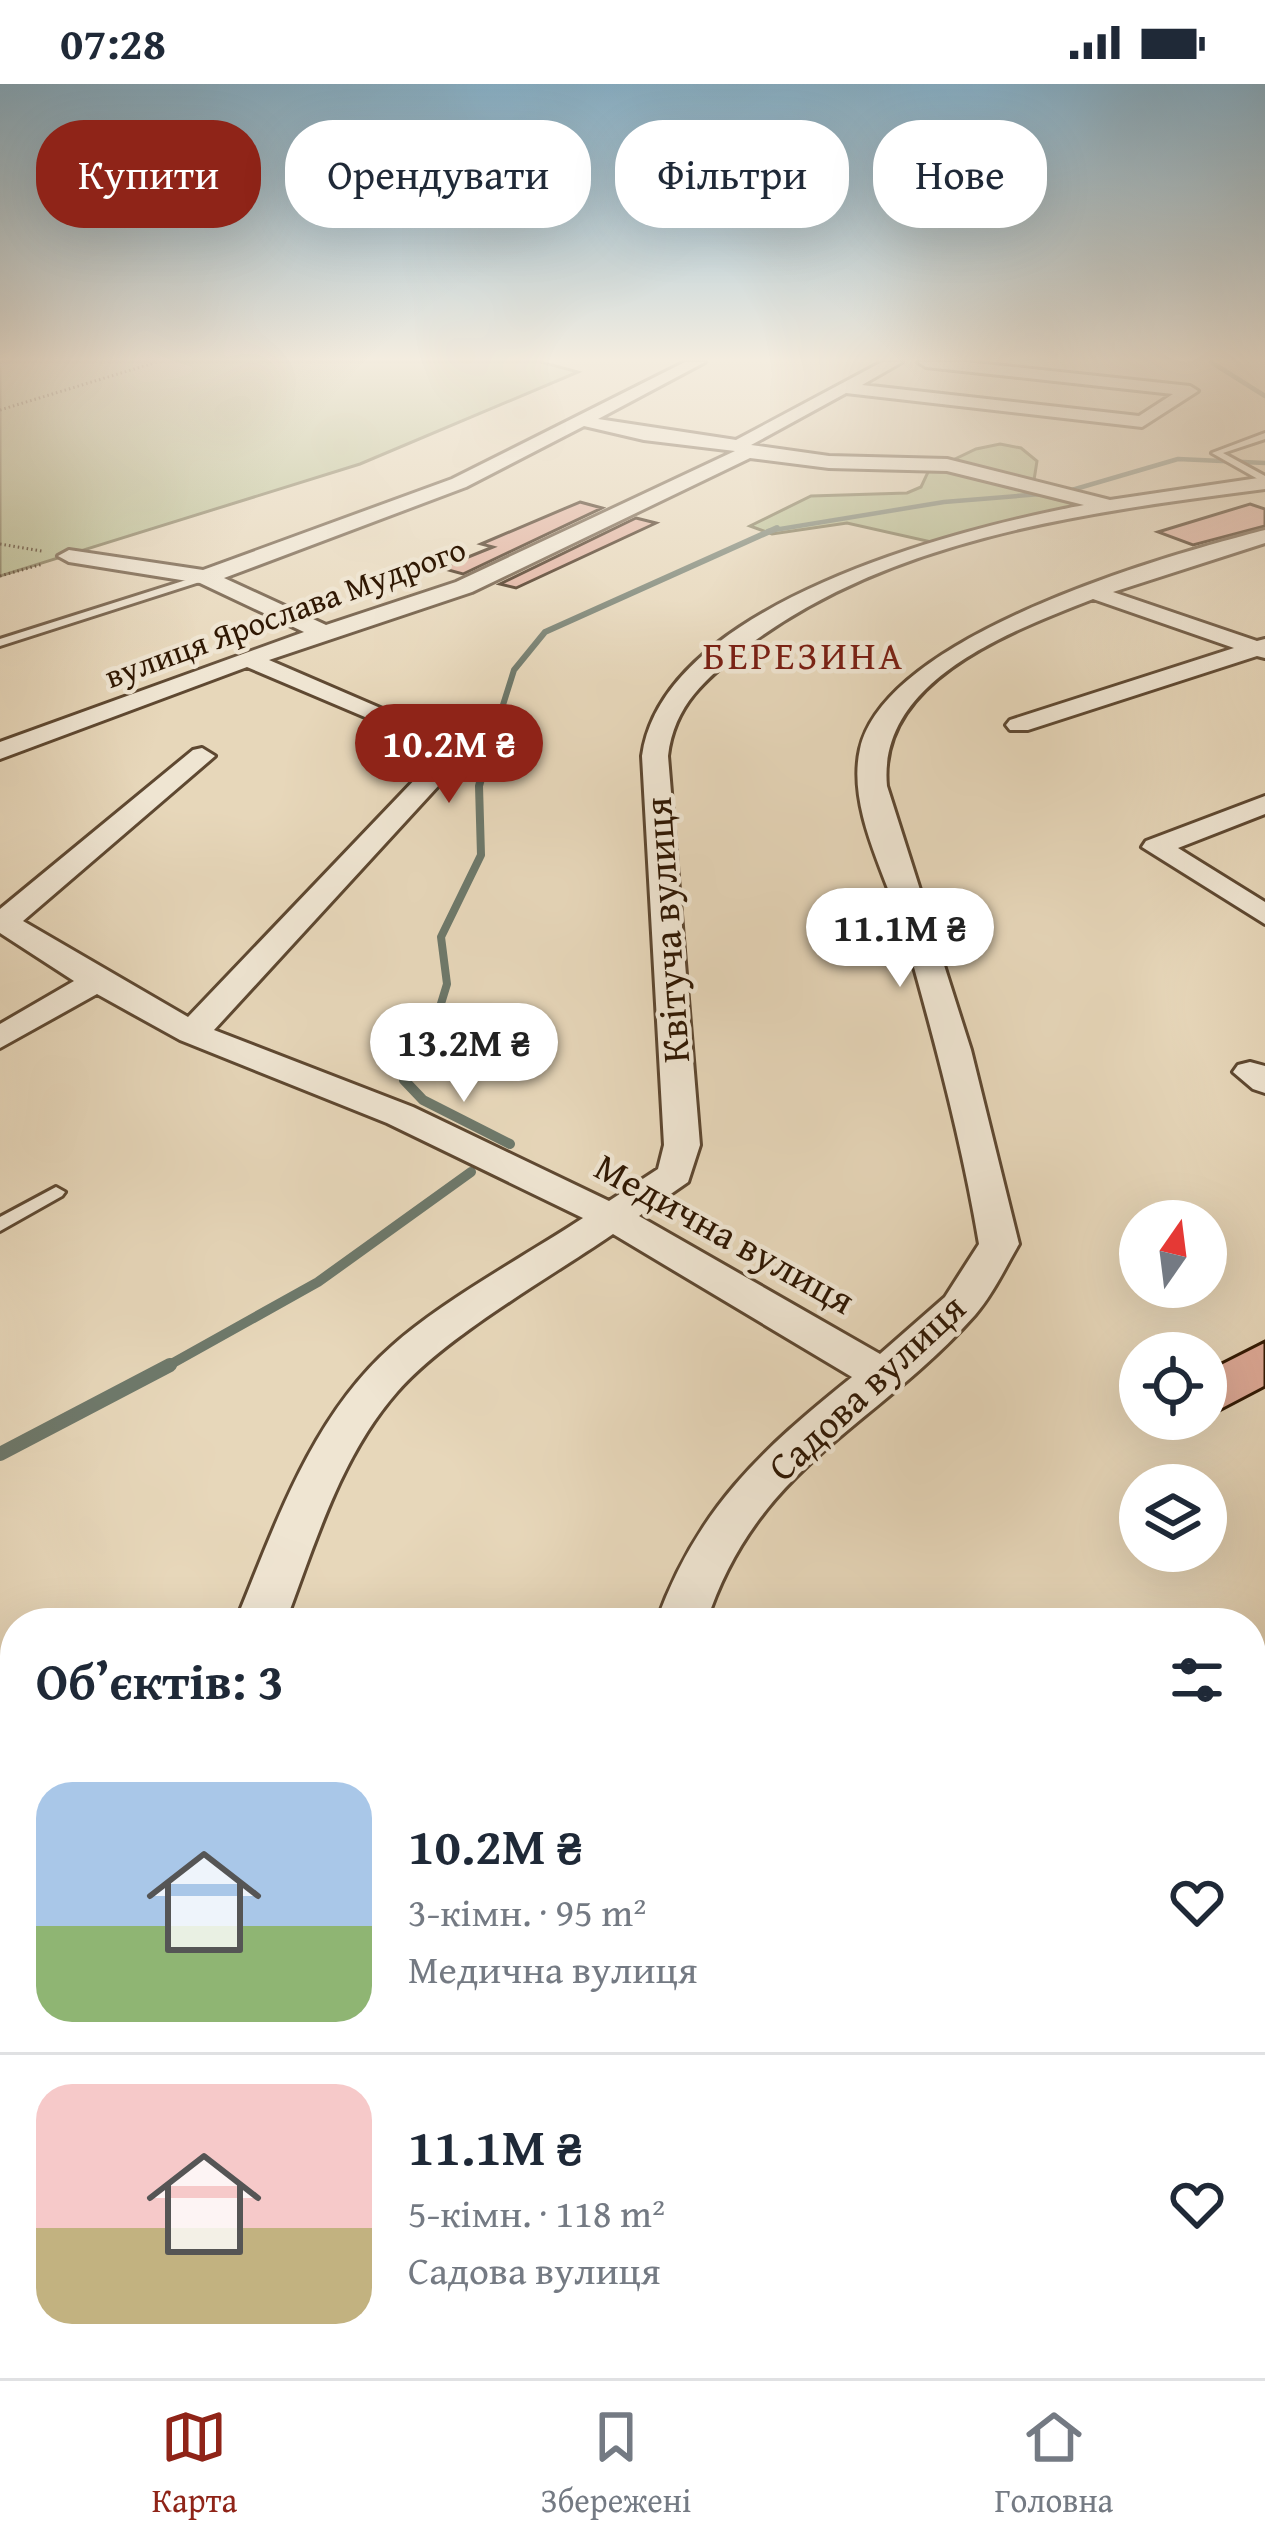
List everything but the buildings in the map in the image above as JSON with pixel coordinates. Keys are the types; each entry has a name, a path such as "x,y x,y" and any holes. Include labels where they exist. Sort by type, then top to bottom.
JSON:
{"street":[{"path":"205,577 487,469"},
{"name":"вулиця Ярослава Мудрого","path":"0,751 248,659 464,587 703,469"},
{"path":"960,469 1108,505"},
{"name":"Квітуча вулиця","path":"266,1608 332,1447 376,1383 410,1353 675,1174 682,1145 656,756 659,723 668,708 735,641 806,597 1000,529 1108,505 1265,482"},
{"name":"Садова вулиця","path":"684,1608 689,1585 738,1506 962,1305 999,1244 964,1090 879,804 872,749 902,697 932,668 1009,627 1093,592 1265,536"},
{"path":"69,556 205,577 326,634"},
{"path":"1093,592 1262,649"},
{"path":"1019,725 1262,649"},
{"path":"192,1033 460,748 248,659"},
{"path":"2,921 202,756"},
{"path":"1265,804 1156,847 1265,915"},
{"name":"Медична вулиця","path":"2,921 192,1033 400,1114 610,1216 880,1374"},
{"path":"0,1038 97,981"}],"lane":[{"path":"0,643 205,577"},
{"path":"0,1225 56,1192"}],"path":[{"path":"0,544 69,556"},
{"path":"0,576 69,556"}],"green space":[{"path":"0,469 344,469 0,576"},
{"path":"1036,469 1034,480 1108,505 949,546 847,523 772,534 750,526 811,496 907,493 921,487 928,472"}],"waterway":[{"path":"772,530 944,502 1065,492 1144,469"},
{"path":"772,530 777,528"},
{"path":"490,746 514,670 545,632 772,530"},
{"path":"437,1017 447,984 441,937 481,855 479,786 491,743"},
{"path":"437,1017 404,1080 423,1100 510,1144"},
{"path":"164,1368 318,1282 471,1172"},
{"path":"0,1454 170,1365"}],"district":[{"name":"БЕРЕЗИНА","path":"804,655"}]}
